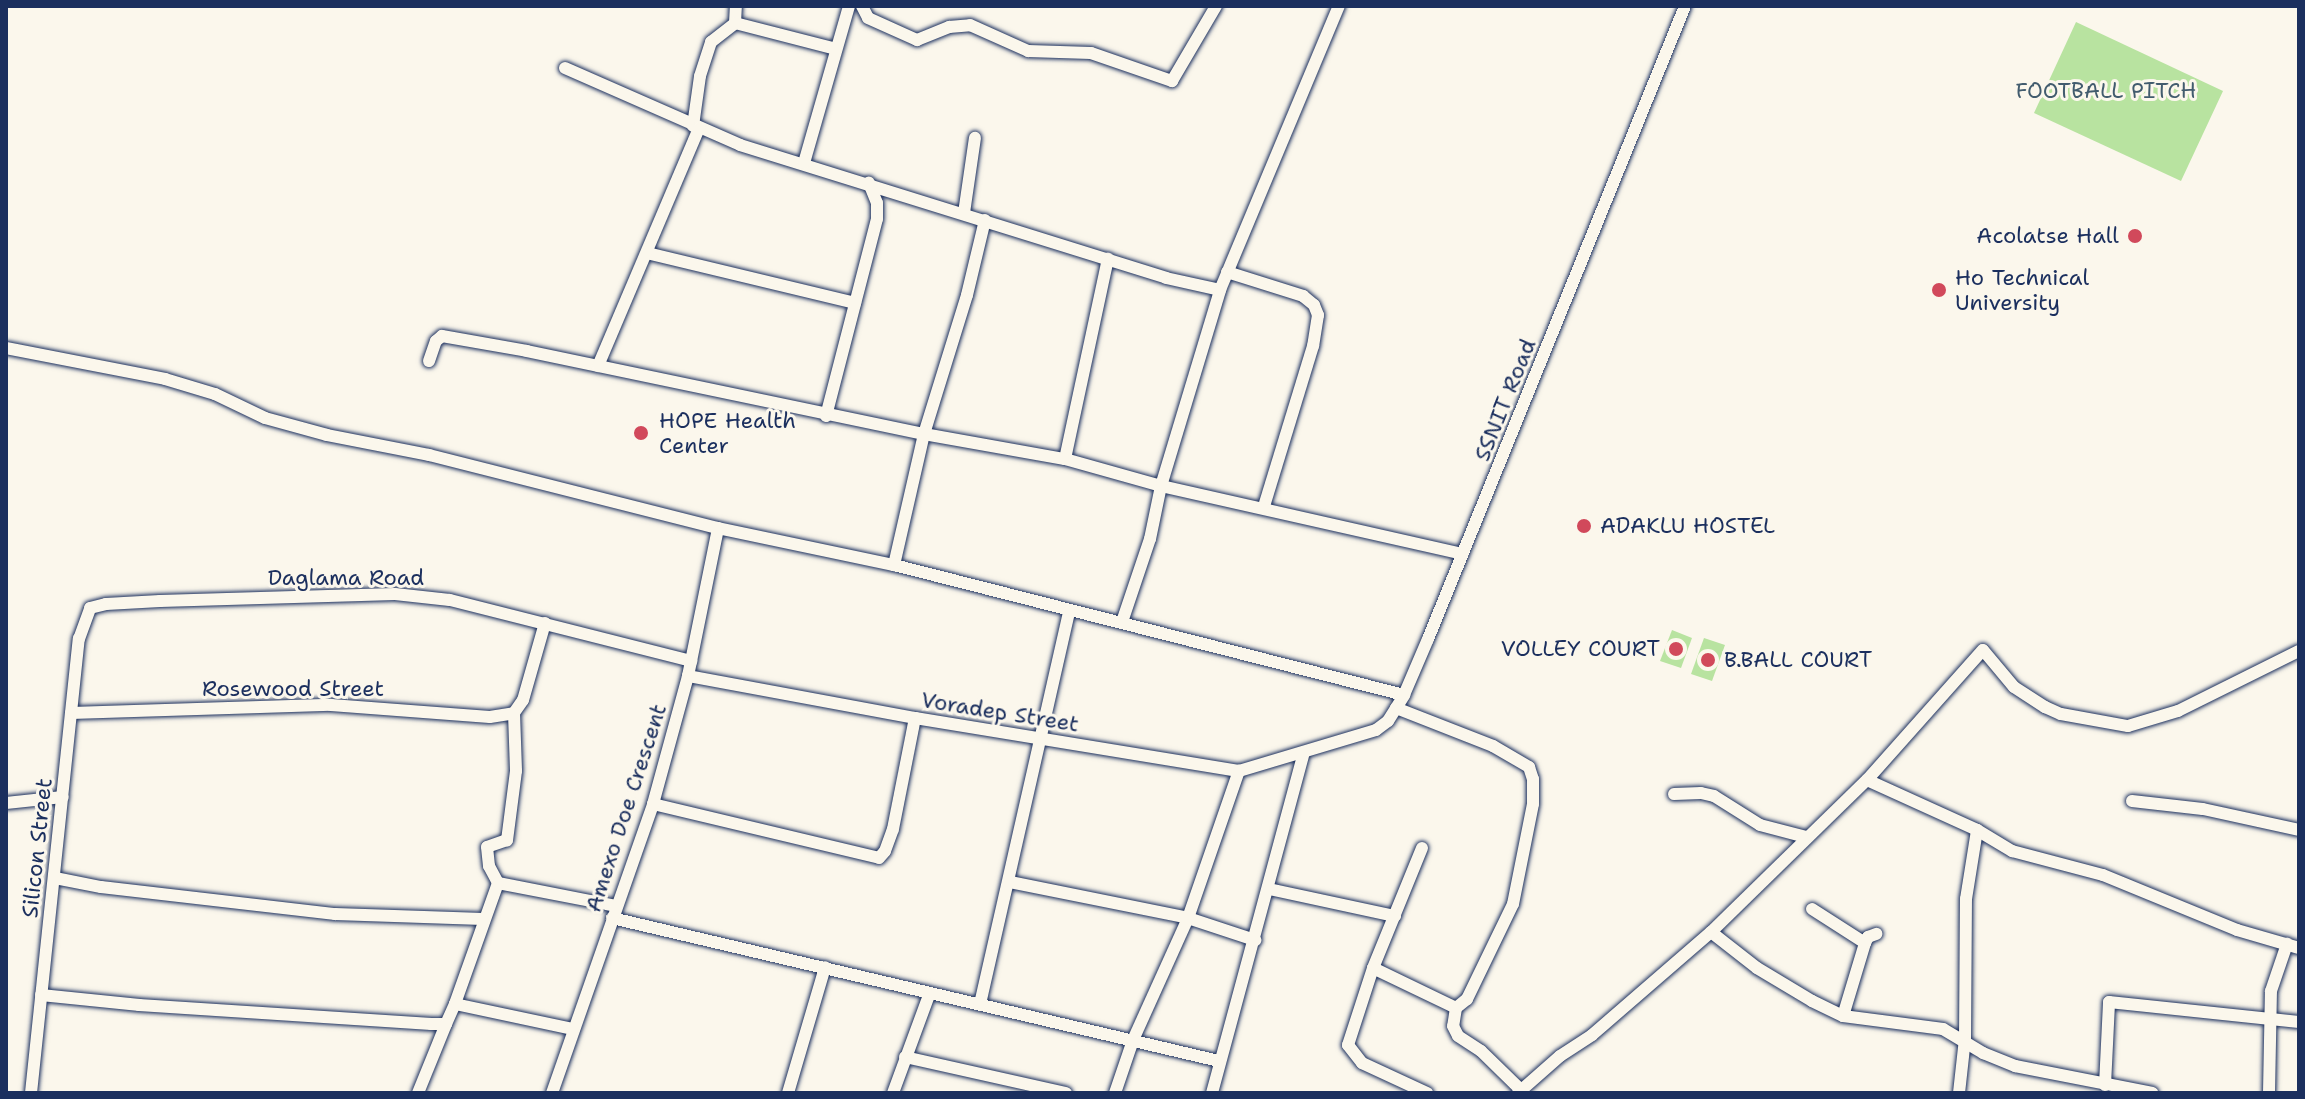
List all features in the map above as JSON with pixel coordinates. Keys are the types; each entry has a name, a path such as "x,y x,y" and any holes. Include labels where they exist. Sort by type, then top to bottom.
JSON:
{"street":[{"path":"598,366 647,253 696,127 700,76 711,42 735,23 736,6"},
{"path":"804,163 849,6"},
{"path":"862,6 868,18 917,40 949,27 970,25 1028,51 1047,55 1091,53 1172,81 1213,6"},
{"path":"1122,622 1150,539 1161,486 1220,290 1339,6"},
{"name":"SSNIT Road","path":"1304,752 1376,730 1404,695 1685,6"},
{"path":"735,23 836,49"},
{"path":"565,68 740,145 1108,259 1220,290"},
{"path":"964,213 975,138"},
{"path":"826,416 877,219 877,203 869,183"},
{"path":"894,565 924,434 967,295 985,220"},
{"path":"647,253 855,303"},
{"path":"1065,459 1108,259"},
{"path":"1227,272 1303,296 1314,305 1318,315 1313,346 1264,506"},
{"path":"429,361 436,341 442,336 598,366 826,416 1065,459 1161,486 1264,506 1462,554"},
{"path":"6,348 165,379 215,394 265,418 327,435 442,459 718,528 894,565 1404,695"},
{"name":"Amexo Doe Crescent","path":"552,1093 653,804 688,676 718,528"},
{"name":"Daglama Road","path":"90,608 160,601 395,594 450,600 691,661"},
{"name":"Silicon Street","path":"31,1093 79,639 90,608"},
{"path":"980,1004 1069,612"},
{"path":"418,1093 455,1004 498,883 486,855 487,847 507,840 516,771 514,713 523,700 545,623"},
{"path":"1396,708 1493,746 1529,767 1533,779 1533,804 1513,904 1467,999 1456,1008 1453,1026 1458,1036 1481,1051 1519,1092 1560,1056 1592,1035 1711,932 1867,780 1983,650 2014,687 2045,707 2061,714 2128,726 2178,711 2299,651"},
{"name":"Voradep Street","path":"688,676 1039,740 1239,771 1304,752"},
{"name":"Rosewood Street","path":"71,713 331,705 490,717 514,713"},
{"path":"653,804 879,858 893,829 915,718"},
{"path":"1212,1093 1304,752"},
{"path":"1115,1093 1133,1040 1188,918 1239,771"},
{"path":"1867,780 1977,830 2012,851 2103,875 2237,930 2293,946 2271,991 2269,1093"},
{"path":"1674,794 1714,796 1760,825 1806,837"},
{"path":"6,803 63,797"},
{"path":"2132,801 2203,809 2299,830"},
{"path":"1959,1093 1965,1039 1966,899 1977,830"},
{"path":"1422,848 1373,968 1348,1045 1362,1063 1427,1093"},
{"path":"55,878 101,887 335,914 483,919"},
{"path":"1010,882 1188,918 1255,940"},
{"path":"498,883 929,995 980,1004 1219,1061"},
{"path":"1269,889 1395,916"},
{"path":"1812,909 1865,943"},
{"path":"1711,932 1768,975 1843,1016 1943,1029 2006,1063 2100,1087 2152,1093"},
{"path":"1843,1016 1865,943 1876,934"},
{"path":"788,1093 825,967"},
{"path":"1373,968 1456,1008"},
{"path":"41,995 257,1013 446,1024"},
{"path":"893,1093 929,995"},
{"path":"2100,1087 2109,1002 2299,1022"},
{"path":"455,1004 573,1029"},
{"path":"905,1057 1066,1093"}],"green space":[{"name":"FOOTBALL PITCH","path":"2076,22 2223,91 2181,181 2034,113"},
{"name":"VOLLEY COURT","path":"1672,630 1692,638 1681,668 1660,661"},
{"name":"B.BALL COURT","path":"1704,638 1725,645 1712,681 1691,674"}],"place":[{"name":"Acolatse Hall","path":"2135,236"},
{"name":"Ho Technical University","path":"1939,290"},
{"name":"HOPE Health Center","path":"641,433"},
{"name":"ADAKLU HOSTEL","path":"1584,526"},
{"name":"VOLLEY COURT","path":"1676,649"},
{"name":"B.BALL COURT","path":"1708,660"}]}
